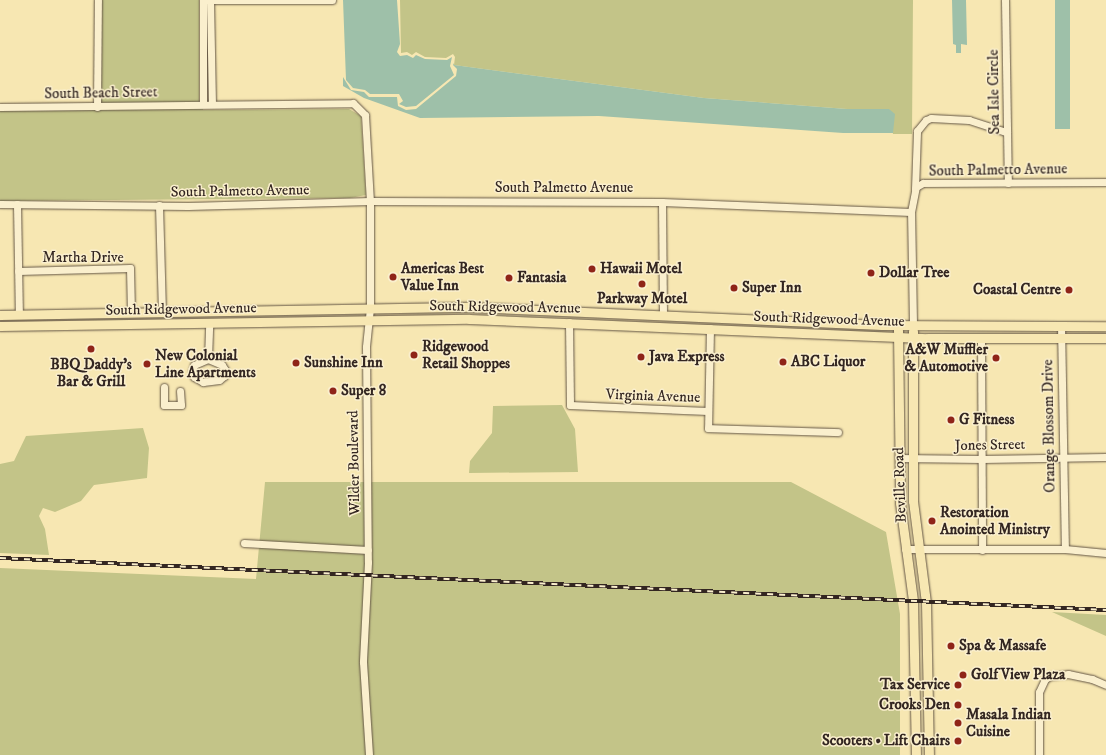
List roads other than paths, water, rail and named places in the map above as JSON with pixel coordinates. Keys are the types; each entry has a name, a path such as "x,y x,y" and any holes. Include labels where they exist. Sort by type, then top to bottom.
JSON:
{"main road":[{"name":"South Ridgewood Avenue","path":"0,314 471,307 899,324 1106,326"},
{"path":"569,322 575,316 593,311"},
{"path":"0,325 15,320 18,314"},
{"path":"19,326 23,321 39,314"},
{"path":"714,328 738,323 742,318"},
{"name":"South Ridgewood Avenue","path":"0,325 19,326 369,320 569,322 912,336 981,338 1106,338"},
{"name":"Beville Road","path":"899,324 900,503 913,601 916,755"},
{"name":"Beville Road","path":"913,324 913,503 926,602 929,755"}],"street":[{"path":"97,107 98,0"},
{"path":"203,104 203,0 332,0"},
{"path":"210,0 212,104"},
{"name":"Sea Isle Circle","path":"1005,0 1008,183"},
{"name":"South Beach Street","path":"0,107 97,107 203,104 353,104"},
{"name":"Wilder Boulevard","path":"353,104 365,115 370,201 370,308 366,347 368,550 363,662 369,755"},
{"path":"915,189 916,131 926,120 931,118 968,120 1007,132"},
{"name":"South Palmetto Avenue","path":"0,204 159,205 370,201 662,202 791,205 911,212 915,189 923,183 1106,182"},
{"path":"662,202 663,315"},
{"path":"17,204 18,314"},
{"path":"159,205 162,312"},
{"name":"Beville Road","path":"911,212 913,324"},
{"name":"Martha Drive","path":"18,271 130,268 131,313"},
{"name":"Virginia Avenue","path":"569,322 570,406 708,411 708,428 838,432"},
{"path":"208,359 209,323"},
{"name":"Orange Blossom Drive","path":"1061,325 1060,338 1064,456 1065,549"},
{"path":"708,411 714,328"},
{"path":"981,338 982,550"},
{"path":"208,359 222,365 225,370 224,376 219,380 203,382 194,377 194,365 208,359"},
{"path":"164,387 164,405 180,405 180,390"},
{"name":"Jones Street","path":"899,458 982,460 1064,456 1106,457"},
{"path":"244,542 368,550"},
{"path":"905,549 1065,549 1106,553"},
{"path":"914,635 927,635"},
{"path":"1039,755 1039,692 1045,679 1050,676 1068,674 1092,678 1106,685"}],"railway":[{"path":"0,558 1106,610"}],"place":[{"name":"Hawaii Motel","path":"592,269"},
{"name":"Dollar Tree","path":"871,273"},
{"name":"Americas Best Value Inn","path":"393,277"},
{"name":"Fantasia","path":"509,278"},
{"name":"Parkway Motel","path":"642,284"},
{"name":"Super Inn","path":"734,288"},
{"name":"Coastal Centre","path":"1069,290"},
{"name":"BBQ Daddy's Bar & Grill","path":"91,349"},
{"name":"Ridgewood Retail Shoppes","path":"414,355"},
{"name":"Java Express","path":"641,357"},
{"name":"A&W Muffler & Automotive","path":"996,358"},
{"name":"ABC Liquor","path":"783,362"},
{"name":"Sunshine Inn","path":"296,363"},
{"name":"New Colonial Line Apartments","path":"147,364"},
{"name":"Super 8","path":"333,391"},
{"name":"G Fitness","path":"951,420"},
{"name":"Restoration Anointed Ministry","path":"932,521"},
{"name":"Spa & Massafe","path":"951,646"},
{"name":"GolfView Plaza","path":"963,675"},
{"name":"Tax Service","path":"958,685"},
{"name":"Crooks Den","path":"958,705"},
{"name":"Masala Indian Cuisine","path":"958,723"},
{"name":"Scooters • Lift Chairs","path":"958,741"}]}
